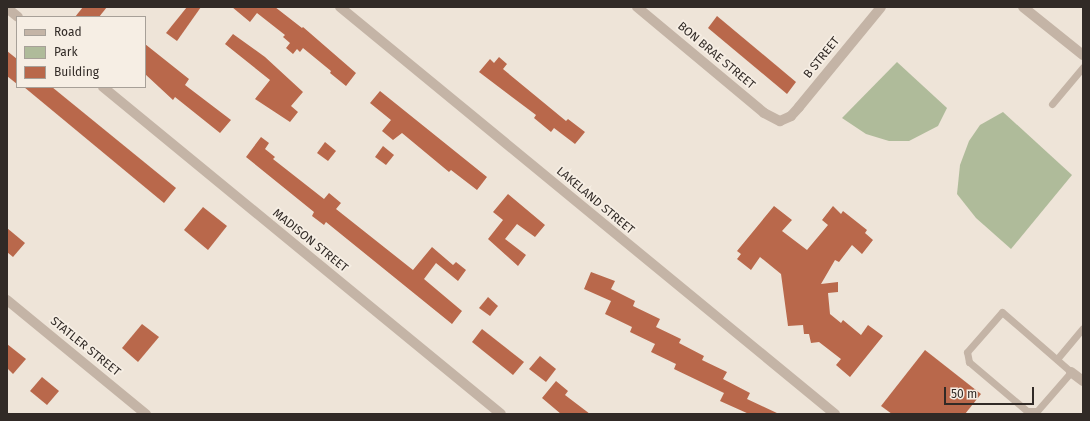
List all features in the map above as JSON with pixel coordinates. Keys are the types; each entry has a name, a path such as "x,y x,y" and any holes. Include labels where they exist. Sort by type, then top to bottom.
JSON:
{"street":[{"name":"LAKELAND STREET","path":"340,7 835,414"},
{"name":"BON BRAE STREET","path":"637,7 764,112 780,121"},
{"name":"B STREET","path":"780,121 791,116 799,107 881,7"},
{"path":"1023,7 1083,55"},
{"path":"7,8 17,16"},
{"name":"MADISON STREET","path":"104,88 501,414"},
{"name":"STATLER STREET","path":"7,300 146,414"},
{"path":"1071,372 1083,381"}],"lane":[{"path":"1052,104 1083,66"},
{"path":"1002,312 1056,359 1071,372 1038,412 1027,410 969,362 967,352 1002,312"},
{"path":"1056,359 1083,328"}],"green space":[{"path":"897,62 947,108 938,126 909,141 889,141 866,134 842,118"},
{"path":"1003,112 1072,175 1011,249 976,218 957,194 960,165 969,141 980,125"}],"building":[{"path":"83,7 107,7 100,16 76,16"},
{"path":"187,7 201,7 177,41 166,33"},
{"path":"232,7 275,7 302,28 303,27 356,73 346,86 330,73 331,71 303,48 300,52 297,49 293,54 286,48 290,43 283,37 285,35 257,13 250,22"},
{"path":"717,16 796,82 787,94 708,28"},
{"path":"233,34 265,57 303,92 291,106 298,112 290,122 255,99 270,80 225,44"},
{"path":"146,45 189,79 185,85 231,120 220,133 175,97 173,100 146,75"},
{"path":"7,51 16,58 16,83 7,76"},
{"path":"499,57 507,64 503,69 566,121 568,119 585,132 575,144 554,128 551,132 534,118 536,115 479,72 490,59 494,63"},
{"path":"25,88 53,88 176,188 164,203"},
{"path":"380,91 487,177 477,190 451,170 449,172 402,133 393,140 382,131 391,120 370,103"},
{"path":"261,137 269,143 265,149 275,157 273,159 324,199 329,193 341,203 336,209 413,270 432,247 453,265 456,262 466,270 458,281 436,263 424,279 462,311 452,324 326,222 324,225 312,216 314,212 246,157"},
{"path":"325,142 336,151 328,161 317,153"},
{"path":"383,146 394,155 386,165 375,157"},
{"path":"508,194 545,225 535,237 517,224 505,239 526,255 518,266 488,239 503,220 493,212"},
{"path":"774,206 792,220 782,231 807,250 828,225 822,220 833,206 841,214 843,211 867,230 865,233 873,240 862,254 852,245 839,262 835,260 821,284 838,282 838,292 828,293 830,314 841,323 843,320 861,335 868,325 883,336 850,377 836,365 841,359 819,342 811,343 809,334 804,334 803,325 788,326 781,274 760,257 751,270 737,259 741,254 737,251"},
{"path":"203,207 227,226 208,250 184,230"},
{"path":"7,228 25,243 13,257 7,252"},
{"path":"591,272 615,281 611,289 635,301 633,306 660,319 656,327 681,339 679,343 704,356 702,360 727,372 723,379 750,393 747,399 779,414 749,414 720,401 724,393 674,369 676,364 651,352 655,344 630,332 632,327 605,314 611,301 584,289"},
{"path":"488,297 498,306 490,316 479,308"},
{"path":"142,324 159,337 138,362 122,348"},
{"path":"482,329 524,362 513,375 472,342"},
{"path":"7,344 26,359 13,374 7,368"},
{"path":"925,350 981,394 965,414 892,414 881,406"},
{"path":"540,356 556,369 546,382 529,369"},
{"path":"42,377 59,391 47,405 30,391"},
{"path":"556,381 568,391 565,395 590,414 561,414 542,398"}]}
